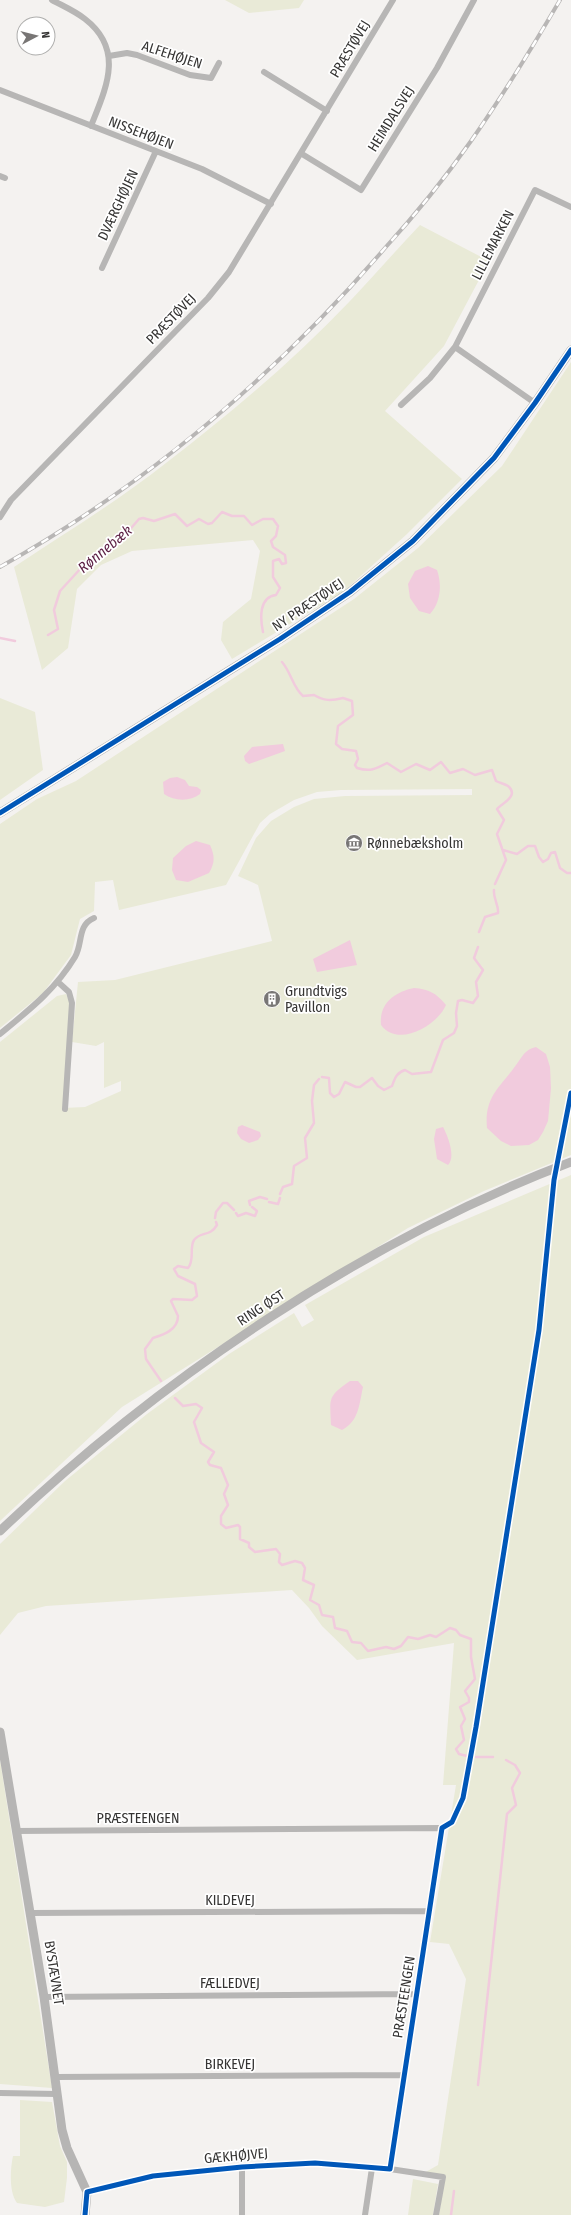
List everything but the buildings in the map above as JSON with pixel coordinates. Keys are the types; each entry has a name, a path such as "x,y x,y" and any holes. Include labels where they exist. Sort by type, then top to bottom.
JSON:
{"street":[{"path":"52,0 84,18 96,29 103,40 109,56 107,84 91,126"},
{"name":"PRÆSTØVEJ","path":"0,517 11,500 208,298 229,272 302,154 393,0"},
{"name":"HEIMDALSVEJ","path":"302,154 361,190 437,68 474,0"},
{"name":"ALFEHØJEN","path":"109,56 127,53 137,55 199,78 211,78 219,63"},
{"path":"264,72 327,111"},
{"name":"NISSEHØJEN","path":"0,90 202,169 271,204"},
{"name":"DVÆRGHØJEN","path":"102,268 156,151"},
{"name":"LILLEMARKEN","path":"401,405 430,378 455,347 535,190 571,207"},
{"path":"455,347 535,403"},
{"name":"NY PRÆSTØVEJ","path":"0,813 280,639 350,592 413,541 494,458 535,403 571,350"},
{"path":"0,1034 46,996 58,982 76,955 83,928 88,920 94,918"},
{"path":"58,982 69,992 72,1003 65,1109"},
{"name":"RING ØST","path":"0,1531 91,1449 160,1395 229,1345 322,1285 407,1237 484,1199 571,1162"},
{"name":"BYSTÆVNET","path":"0,1732 31,1913 56,2078 62,2130 67,2148 87,2192 85,2215"},
{"name":"PRÆSTEENGEN","path":"16,1831 442,1828 390,2170"},
{"name":"KILDEVEJ","path":"31,1913 430,1911"},
{"name":"FÆLLEDVEJ","path":"44,1997 416,1994"},
{"name":"BIRKEVEJ","path":"56,2078 404,2075"},
{"path":"0,2093 57,2094"},
{"name":"GÆKHØJVEJ","path":"87,2192 153,2176 242,2167 315,2163 372,2168 443,2177 436,2215"},
{"path":"242,2167 242,2215"},
{"path":"365,2215 372,2168"}],"green space":[{"path":"225,0 304,0 299,8 249,13"},
{"path":"420,225 489,261 444,346 385,411 462,479 407,534 343,592 232,659 221,640 223,622 251,599 260,551 253,540 132,551 101,565 77,589 68,648 42,670 14,567 148,477 238,405 329,323"},
{"path":"571,362 571,1155 484,1191 408,1228 122,1407 0,1521 0,1042 57,996 66,994 70,1003 63,1108 85,1107 121,1091 121,1081 104,1088 104,1042 96,1046 72,1042 78,982 115,980 272,941 258,885 238,876 256,838 271,821 294,807 314,799 345,796 472,795 472,789 341,790 317,792 294,800 270,814 260,823 226,885 119,910 113,880 95,882 94,911 80,919 71,955 43,993 0,1028 0,824 37,799 76,781 354,599 418,548 502,466"},
{"path":"0,698 35,712 43,770 0,800"},
{"path":"571,1175 571,2215 439,2215 445,2176 424,2173 438,2165 466,1979 449,1944 430,1942 456,1785 443,1785 454,1643 357,1660 322,1626 309,1608 292,1590 46,1606 18,1613 0,1635 0,1544 65,1481 147,1414 229,1354 294,1313 302,1327 314,1320 305,1305 424,1237"},
{"path":"0,1760 52,2088 0,2084"},
{"path":"20,2100 52,2102 60,2146 67,2162 64,2202 45,2207 17,2203 14,2198 11,2187 11,2168 13,2156 20,2156"},
{"path":"413,2179 438,2184 433,2215 408,2215"}],"shaded area":[{"path":"428,566 437,570 440,581 440,593 434,609 430,614 419,611 410,598 408,584 415,571"},
{"path":"283,744 285,751 249,764 245,761 244,756 252,747"},
{"path":"177,777 185,780 189,786 197,787 201,790 200,794 196,797 182,800 172,798 164,794 163,782 170,778"},
{"path":"196,841 210,845 214,859 209,873 188,882 176,880 172,870 173,858 186,846"},
{"path":"350,940 357,965 317,972 313,959"},
{"path":"414,988 432,992 446,1005 434,1020 426,1027 416,1032 397,1035 388,1032 381,1025 382,1011 385,1005 394,996"},
{"path":"536,1047 546,1054 550,1067 551,1088 548,1121 538,1140 529,1145 511,1146 501,1141 487,1128 488,1108 499,1086 522,1056 529,1050"},
{"path":"242,1125 260,1132 261,1136 258,1140 249,1143 241,1139 237,1133 238,1127"},
{"path":"443,1127 449,1141 451,1152 448,1165 437,1159 434,1139 436,1129"},
{"path":"350,1381 358,1381 363,1387 355,1417 348,1426 342,1430 331,1425 330,1409 334,1395"}],"waterway":[{"name":"Rønnebæk","path":"48,635 58,629 54,610 60,591 92,556 126,534 139,519 143,518 154,521 175,514 187,526 199,519 208,524 212,523 222,512 232,516 244,516 252,525 263,519 273,519 278,526 276,536 271,541 273,547 285,555 286,563 282,564 279,559 273,561 273,577 280,588 276,595 266,600 262,609 261,621 263,632"},
{"name":"Rønnebæk","path":"0,638 15,641"},
{"name":"Rønnebæk","path":"282,662 288,670 297,689 303,696 314,695 324,699 331,700 343,698 352,701 353,715 338,726 336,744 342,749 356,751 358,759 355,765 357,768 366,770 373,769 387,763 401,772 416,764 430,770 441,762 450,773 463,769 475,775 492,770 496,781 508,786 512,793 511,796 497,809 504,820 497,834 506,860 495,884"},
{"path":"503,850 517,854 528,846 535,846 539,857 543,862 548,859 551,853 555,852 560,868 567,873 571,873"},
{"name":"Rønnebæk","path":"479,932 485,917 498,913 494,890"},
{"name":"Rønnebæk","path":"322,1077 329,1078 330,1093 334,1097 339,1094 345,1082 356,1087 360,1087 372,1078 378,1086 384,1090 392,1086 395,1078 402,1071 405,1070 412,1074 431,1072 443,1040 454,1033 457,1026 456,1013 458,1001 462,1000 473,1003 478,996 476,982 483,970 474,958 478,947"},
{"name":"Rønnebæk","path":"280,1194 283,1187 292,1184 294,1166 307,1158 305,1138 314,1123 312,1101 314,1085 319,1079"},
{"name":"Rønnebæk","path":"250,1205 249,1201 260,1197 267,1199"},
{"name":"Rønnebæk","path":"269,1202 278,1204 280,1198"},
{"name":"Rønnebæk","path":"215,1218 216,1212 223,1203 227,1203 234,1210"},
{"name":"Rønnebæk","path":"236,1213 238,1216 246,1213 255,1216 257,1211 252,1207"},
{"name":"Rønnebæk","path":"161,1381 146,1359 145,1349 153,1338 169,1331 176,1325 178,1316 171,1301 173,1299 192,1300 197,1296 195,1284 178,1276 174,1269 178,1266 188,1268 191,1261 194,1240 214,1229 217,1225 216,1222"},
{"name":"Rønnebæk","path":"175,1398 183,1406 196,1404 202,1408 194,1422 201,1443 214,1452 208,1462 210,1465 221,1468 228,1485 224,1494 228,1505 221,1516 221,1524 226,1528 238,1525 240,1527 240,1539 249,1543 249,1547 255,1552 276,1549 280,1554 279,1562 282,1565 295,1561 302,1563 305,1568 303,1580 314,1585 310,1600 319,1605 322,1615 333,1617 335,1628 347,1631 352,1642 361,1643 368,1651 386,1647 394,1649 401,1646 408,1637 418,1639 430,1635 436,1637 450,1628 456,1630 460,1635 471,1639 471,1657 475,1679 465,1691 469,1698 469,1702 460,1707 465,1719 461,1726 464,1740 456,1749 459,1754 467,1756"},
{"path":"476,1757 493,1757"},
{"path":"478,2085 507,1814 516,1805 512,1788 520,1773 515,1765 506,1760"},
{"path":"451,2215 454,2191"}],"railway":[{"path":"0,567 54,535 157,464 254,383 299,340 343,295 397,235 441,182 494,106 528,54 560,0"}],"cycle path":[{"path":"0,813 280,639 350,592 413,541 494,458 535,403 571,350"},
{"path":"85,2215 87,2192 153,2176 242,2167 315,2163 390,2169 442,1828 452,1822 463,1798 476,1727 539,1330 554,1180 571,1093"}],"place":[{"name":"Rønnebæksholm","path":"354,843"},
{"name":"Grundtvigs Pavillon","path":"272,999"}]}
